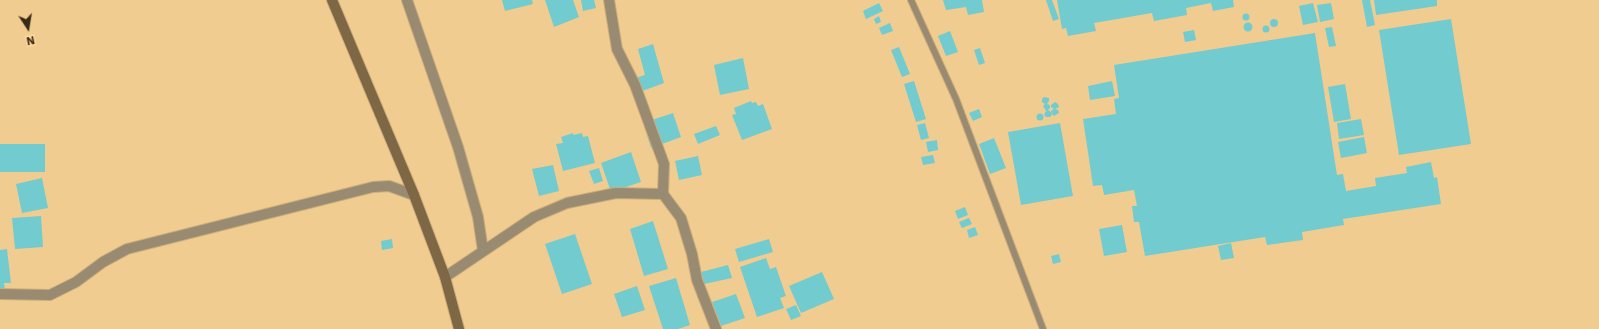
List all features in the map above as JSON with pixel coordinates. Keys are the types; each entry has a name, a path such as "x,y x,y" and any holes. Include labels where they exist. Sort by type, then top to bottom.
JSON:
{"main road":[{"path":"332,0 414,195 446,277 459,329"}],"street":[{"path":"407,0 458,147 478,217 483,251"},
{"path":"609,0 617,49 635,84 664,164 663,194 681,218 692,254 697,280 716,329"},
{"path":"0,294 50,295 76,282 103,262 127,249 373,187 388,186 414,195"},
{"path":"446,277 534,217 567,203 616,193 663,194"}],"lane":[{"path":"911,0 956,99 1043,329"}],"building":[{"path":"502,0 532,0 533,4 505,11"},
{"path":"545,0 573,0 579,17 554,27"},
{"path":"581,0 594,0 596,8 583,11"},
{"path":"943,0 982,0 984,12 968,15 966,7 946,10"},
{"path":"1046,0 1052,0 1059,19 1053,21"},
{"path":"1057,0 1233,0 1234,7 1213,11 1211,3 1186,8 1187,15 1154,21 1152,13 1094,23 1096,31 1068,36 1066,28 1062,29"},
{"path":"1362,0 1370,0 1375,25 1367,27"},
{"path":"1374,0 1437,0 1437,6 1376,15"},
{"path":"879,3 883,11 866,19 863,11"},
{"path":"1313,3 1318,22 1303,25 1299,6"},
{"path":"1331,3 1334,19 1320,22 1317,5"},
{"path":"1246,13 1249,14 1249,20 1246,21 1243,20 1242,17 1243,14"},
{"path":"879,16 881,22 876,24 874,19"},
{"path":"1272,19 1276,19 1278,23 1276,27 1272,27 1270,25 1270,21"},
{"path":"1451,19 1471,144 1399,155 1379,30"},
{"path":"1248,22 1253,27 1248,32 1243,27"},
{"path":"890,23 893,31 882,35 879,28"},
{"path":"1266,26 1269,29 1266,32 1263,29"},
{"path":"1332,27 1336,46 1329,47 1325,28"},
{"path":"1194,30 1196,40 1185,42 1183,32"},
{"path":"950,31 958,52 946,56 938,36"},
{"path":"1315,33 1337,175 1343,174 1346,191 1376,186 1375,178 1407,173 1406,167 1431,162 1434,178 1437,177 1441,204 1343,219 1344,225 1302,232 1303,240 1267,245 1265,237 1145,256 1139,222 1134,222 1132,206 1137,206 1134,190 1104,195 1102,185 1093,186 1083,119 1116,114 1114,99 1119,98 1114,65"},
{"path":"653,44 664,83 637,93 632,79 645,75 638,49"},
{"path":"899,47 910,74 902,77 891,50"},
{"path":"980,48 985,63 979,65 974,50"},
{"path":"743,58 749,89 720,95 714,65"},
{"path":"914,81 926,119 916,122 904,84"},
{"path":"1112,81 1115,96 1090,100 1088,86"},
{"path":"1345,84 1351,119 1334,122 1328,87"},
{"path":"1044,97 1049,98 1047,104 1050,105 1048,110 1052,115 1050,117 1046,117 1044,115 1046,111 1043,106 1045,104 1042,102 1042,99"},
{"path":"751,101 752,103 756,102 758,106 763,104 772,129 742,140 732,115 736,114 734,108"},
{"path":"1055,102 1059,107 1055,109 1058,110 1059,113 1054,116 1051,111 1054,109 1051,105"},
{"path":"979,109 982,117 973,121 969,113"},
{"path":"673,113 681,137 651,148 643,123"},
{"path":"1040,113 1044,117 1040,121 1036,117"},
{"path":"1361,119 1364,135 1339,139 1337,123"},
{"path":"925,123 929,138 921,140 917,125"},
{"path":"1060,123 1073,196 1021,205 1008,132"},
{"path":"716,126 720,135 698,144 694,134"},
{"path":"573,133 573,135 582,133 583,137 588,136 595,163 563,171 556,144 563,143 561,137"},
{"path":"1364,137 1367,153 1341,158 1338,142"},
{"path":"994,138 1006,168 990,174 979,144"},
{"path":"937,140 938,150 928,152 926,142"},
{"path":"0,144 45,144 45,172 0,172"},
{"path":"631,152 641,182 611,192 601,163"},
{"path":"933,155 935,163 923,165 921,157"},
{"path":"698,156 702,175 679,180 675,161"},
{"path":"553,165 559,191 539,196 532,169"},
{"path":"599,168 603,181 594,184 589,171"},
{"path":"42,178 48,208 22,213 16,184"},
{"path":"965,207 968,215 958,219 955,211"},
{"path":"41,216 43,247 15,249 12,218"},
{"path":"969,218 972,224 962,228 959,222"},
{"path":"653,221 668,269 644,276 630,229"},
{"path":"1122,225 1127,252 1104,256 1099,229"},
{"path":"975,227 978,235 969,238 967,230"},
{"path":"575,234 592,284 562,294 545,244"},
{"path":"392,239 393,248 382,250 381,241"},
{"path":"769,239 773,252 739,262 735,249"},
{"path":"1231,243 1234,258 1221,260 1218,246"},
{"path":"7,249 11,283 4,283 5,290 0,290 0,250"},
{"path":"1059,254 1061,262 1053,264 1051,256"},
{"path":"766,258 770,269 776,267 786,296 780,298 784,308 757,317 740,267"},
{"path":"728,265 732,278 704,284 701,272"},
{"path":"822,272 834,299 801,313 789,286"},
{"path":"676,278 690,325 678,329 663,329 649,286"},
{"path":"637,286 645,310 622,317 614,294"},
{"path":"736,294 745,318 721,326 712,302"},
{"path":"796,305 801,316 791,320 786,309"}]}
